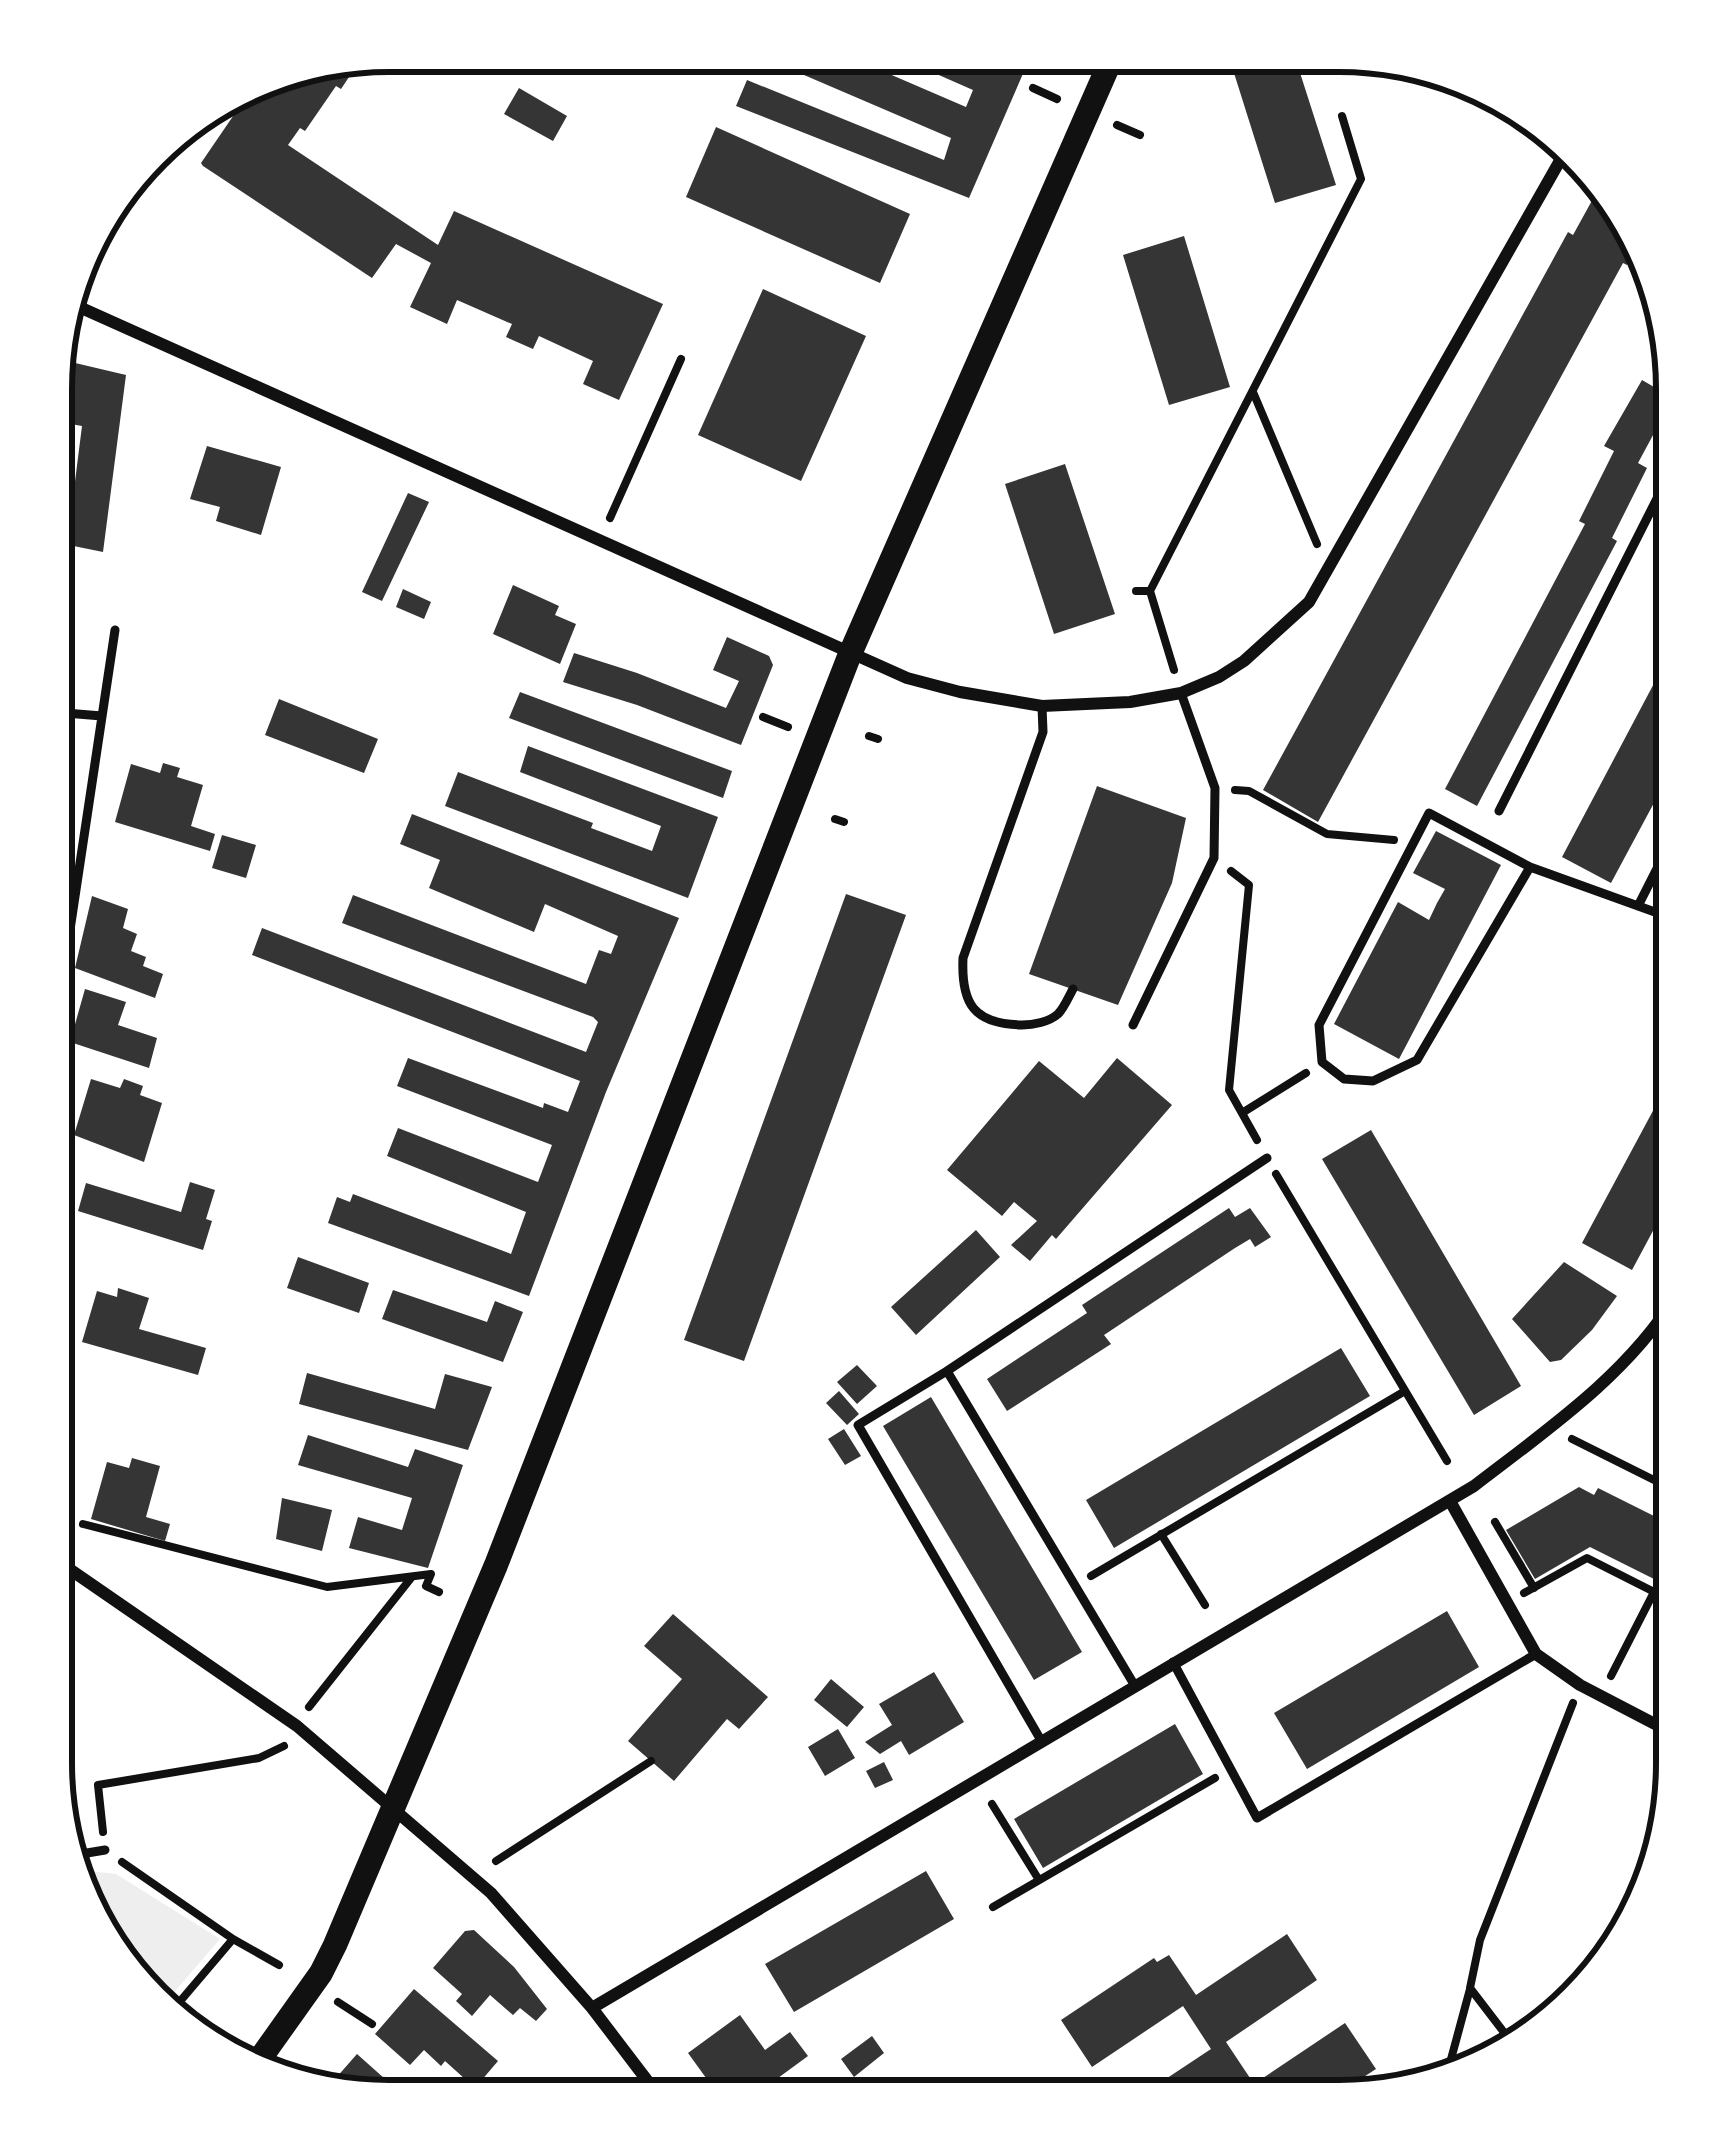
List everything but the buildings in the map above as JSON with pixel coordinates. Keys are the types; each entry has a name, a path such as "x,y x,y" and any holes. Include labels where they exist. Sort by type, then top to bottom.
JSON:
{"main road":[{"path":"263,2054 321,1973 496,1565 850,654 1106,72"}],"street":[{"path":"83,308 923,683 1042,706 1130,702 1181,693 1219,677 1244,661 1309,602 1559,162"},
{"path":"592,2008 1450,1501 1590,1397 1655,1327"},
{"path":"1450,1501 1536,1654 1580,1685 1655,1725"},
{"path":"72,1571 296,1726 491,1893 592,2008 646,2079"}],"lane":[{"path":"1499,811 1656,513"},
{"path":"72,912 115,630"},
{"path":"1133,1024 1214,858 1215,788 1181,693"},
{"path":"1042,706 1043,732 963,958 962,988 975,1012 998,1024 1034,1025 1056,1016 1073,989"},
{"path":"72,714 102,716"},
{"path":"1530,867 1417,1060 1373,1082 1344,1079 1322,1062 1319,1025 1430,814 1530,867 1656,912"},
{"path":"1638,906 1656,872"},
{"path":"1042,1742 858,1425 1267,1158"},
{"path":"947,1371 1136,1686"},
{"path":"1173,1662 1257,1818 1536,1654"},
{"path":"86,1853 105,1850"}],"path":[{"path":"1033,88 1057,99"},
{"path":"1181,693 1150,591 1361,179 1342,116"},
{"path":"1117,125 1140,135"},
{"path":"610,518 681,359"},
{"path":"1252,391 1328,568"},
{"path":"1136,592 1150,591"},
{"path":"764,717 788,727"},
{"path":"1215,788 1249,791 1327,834 1415,842"},
{"path":"1214,858 1249,886 1229,1090 1447,1461"},
{"path":"1242,1113 1322,1062"},
{"path":"1075,1585 1405,1391"},
{"path":"1549,1429 1655,1481"},
{"path":"1486,1508 1534,1588"},
{"path":"83,1524 327,1587 431,1574 426,1586 439,1592"},
{"path":"1161,1534 1205,1605"},
{"path":"1507,1603 1580,1557 1654,1592 1600,1695"},
{"path":"309,1707 412,1576"},
{"path":"1451,2059 1480,1940 1580,1685"},
{"path":"279,1966 233,1940 105,1850 98,1785 259,1758 284,1746"},
{"path":"496,1861 651,1761"},
{"path":"993,1907 1232,1768"},
{"path":"992,1804 1039,1880"},
{"path":"180,2001 233,1940"},
{"path":"1470,1988 1505,2033"},
{"path":"337,2002 372,2024"}],"shaded area":[{"path":"92,1871 116,1874 220,1939 173,1994 137,1956 114,1922"}]}
